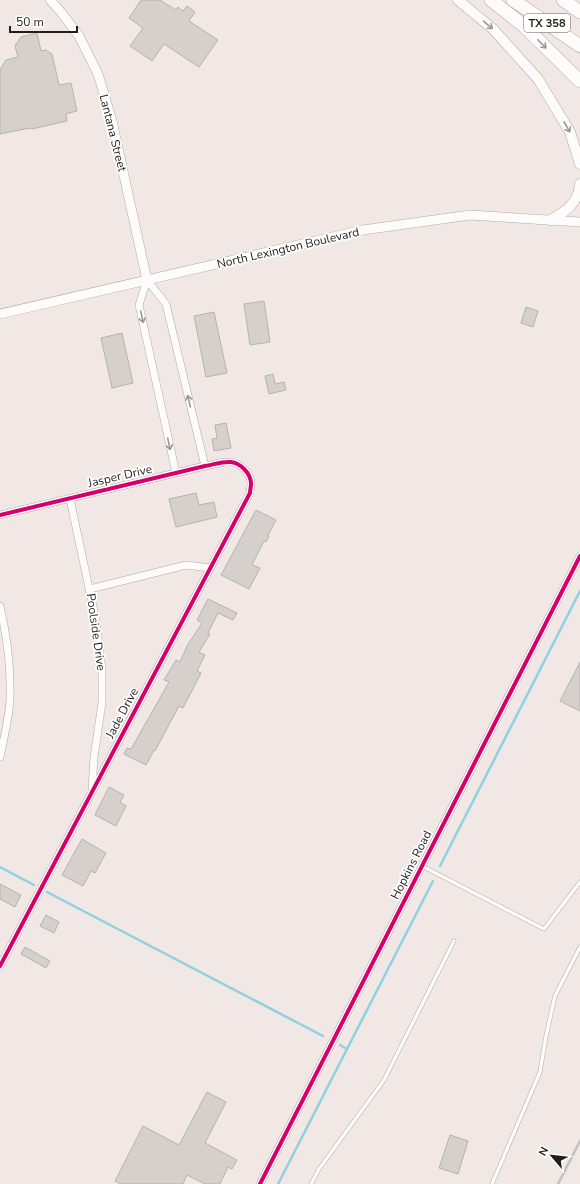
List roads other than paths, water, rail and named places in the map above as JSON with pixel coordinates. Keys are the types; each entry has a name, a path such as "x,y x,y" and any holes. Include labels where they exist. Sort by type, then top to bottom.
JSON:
{"highway":[{"path":"491,0 524,26 580,81"},
{"name":"TX 358","path":"513,0 580,46"},
{"name":"TX 358","path":"563,0 580,12"}],"main road":[{"path":"458,0 493,29 538,78 570,132 580,164"},
{"path":"550,220 568,209 580,190 580,184"}],"street":[{"name":"Lantana Street","path":"50,0 80,36 98,74 112,121 147,280 166,304 205,466"},
{"name":"North Lexington Boulevard","path":"0,314 363,230 470,215 580,222"},
{"path":"147,280 139,305 176,473"},
{"name":"Jasper Drive","path":"0,515 205,466 229,462 236,463 244,468"},
{"name":"Jade Drive","path":"0,966 250,493 251,483 249,475 244,468"},
{"name":"Poolside Drive","path":"70,499 90,589 102,669 102,703 94,757 92,791"},
{"name":"Hopkins Road","path":"260,1184 580,556"},
{"path":"90,589 186,565 210,568"},
{"path":"0,606 10,663 10,700 6,734 0,757"}],"lane":[{"path":"422,866 544,929 580,882"},
{"path":"311,1184 319,1169 384,1080 454,941"},
{"path":"492,1184 540,1072 555,996 580,947"}],"waterway":[{"path":"440,866 580,591"},
{"path":"0,867 34,885"},
{"path":"278,1184 433,881"},
{"path":"47,892 323,1036"},
{"path":"340,1045 347,1049"}],"railway":[{"path":"558,1184 580,1141"}]}
